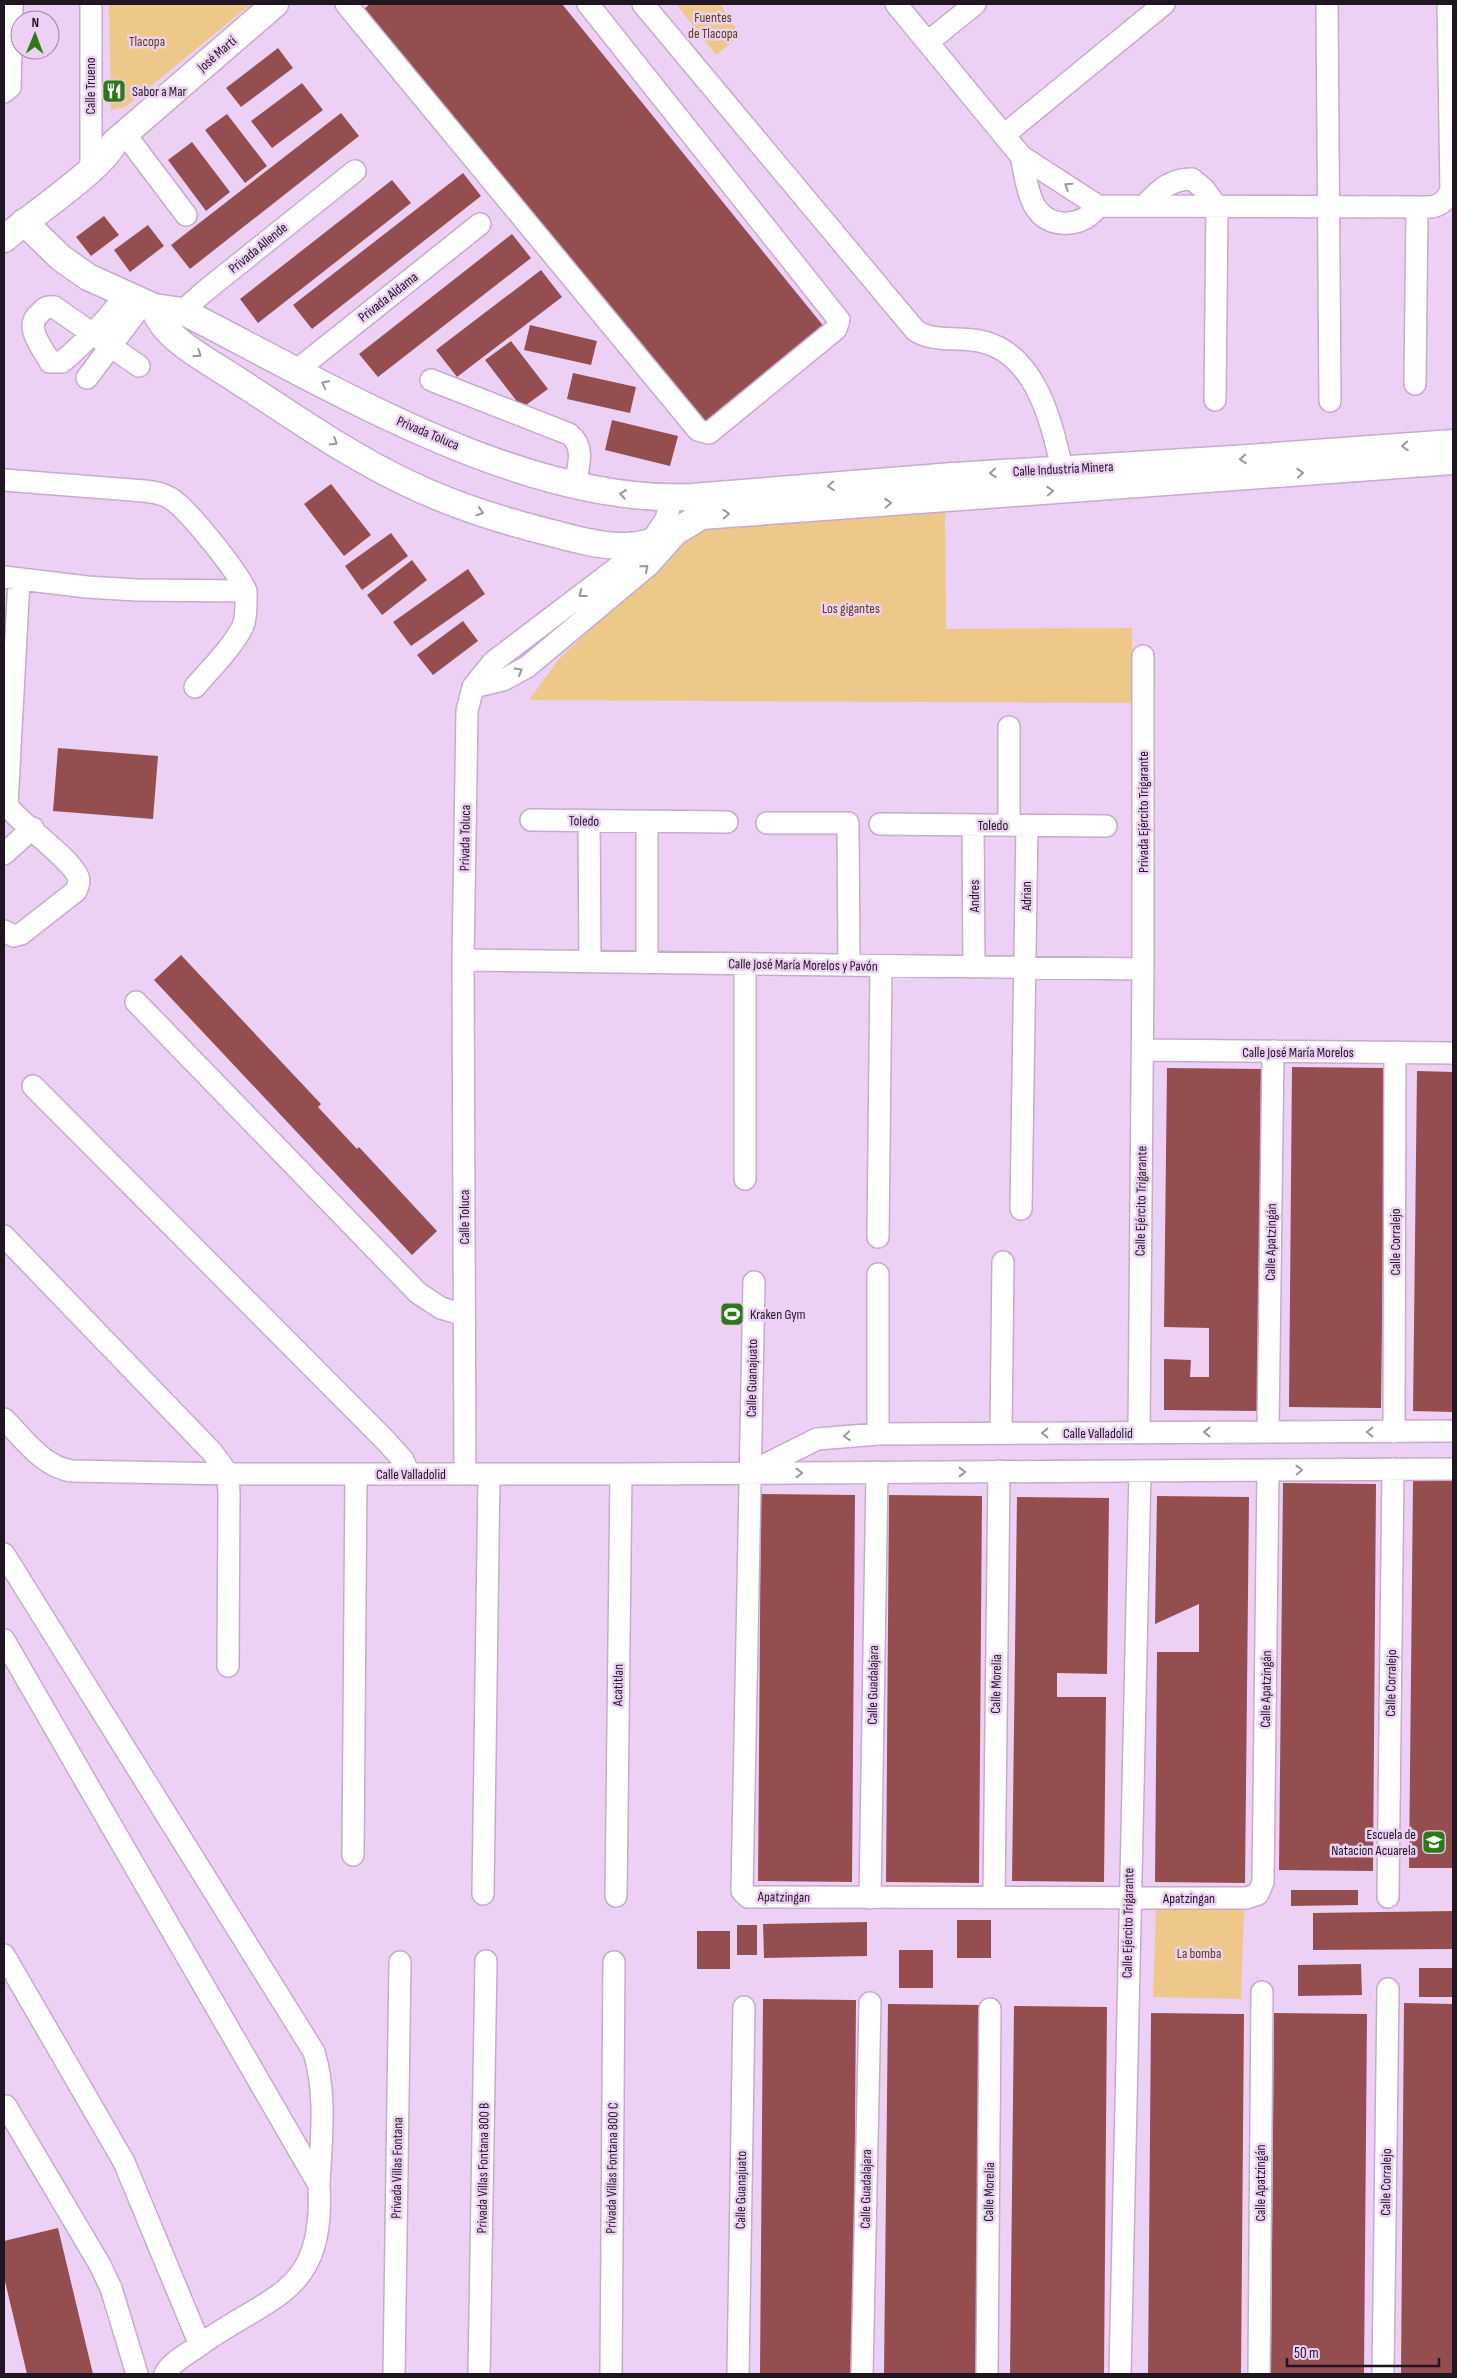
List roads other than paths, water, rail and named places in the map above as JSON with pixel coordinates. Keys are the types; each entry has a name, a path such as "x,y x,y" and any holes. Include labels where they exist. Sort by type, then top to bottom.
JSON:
{"main road":[{"name":"José Martí","path":"4,239 14,219 105,148 275,4"},
{"name":"Privada Toluca","path":"14,219 74,268 154,309 297,370 433,436 507,466 575,485 625,494 682,498"},
{"name":"Privada Toluca","path":"154,309 192,350 348,451 404,482 435,496 510,522 586,541 625,546 651,542 681,528"},
{"name":"Calle Industria Minera","path":"682,498 1062,469 1453,443"},
{"name":"Calle Industria Minera","path":"681,528 701,516 1453,461"}],"street":[{"path":"4,92 10,86 12,4"},
{"name":"Calle Trueno","path":"91,4 105,148"},
{"path":"346,4 698,430 709,433 836,329 839,320 588,4"},
{"path":"642,4 916,330 926,335 975,340 989,344 1018,362 1029,376 1046,411 1062,469"},
{"path":"896,4 1021,156 1098,206 1217,207 1417,207 1441,204 1447,199 1451,190 1448,4"},
{"path":"928,42 975,4"},
{"path":"1004,135 1164,4"},
{"path":"1326,4 1330,401"},
{"path":"105,148 186,215"},
{"path":"1021,156 1033,203 1039,215 1046,220 1060,224 1075,223 1086,219 1098,206"},
{"name":"Privada Allende","path":"154,309 355,171"},
{"path":"1215,400 1217,207"},
{"path":"1415,384 1417,207"},
{"name":"Privada Aldama","path":"297,370 480,224"},
{"path":"139,366 92,336 112,314 154,309"},
{"path":"87,378 111,347 154,309"},
{"path":"431,380 575,438 580,450 575,485"},
{"path":"4,480 144,490 162,494 180,506 236,572 246,591 243,625 218,660 195,687"},
{"path":"473,687 503,680 527,667 649,565 681,528 691,509 682,498"},
{"name":"Privada Toluca","path":"463,960 466,728 467,712 473,687 492,662 508,648 651,542 682,498"},
{"path":"4,931 14,936 21,934 76,891 78,885 76,873 33,828 13,814 7,804 11,578 137,590 246,591"},
{"name":"Privada Ejército Trigarante","path":"1143,656 1143,969"},
{"name":"Adrian","path":"1009,727 1018,825 1026,968 1021,1209"},
{"name":"Toledo","path":"531,820 727,822"},
{"path":"589,821 590,962"},
{"path":"647,821 647,962"},
{"path":"767,822 848,823 849,965"},
{"name":"Toledo","path":"880,824 1106,826"},
{"name":"Andres","path":"973,825 974,967"},
{"path":"4,854 33,828"},
{"name":"Calle José María Morelos y Pavón","path":"463,960 1143,969"},
{"name":"Calle Toluca","path":"463,960 465,1474"},
{"path":"744,1179 745,964"},
{"path":"878,1237 881,966"},
{"name":"Calle Ejército Trigarante","path":"1139,1433 1143,969"},
{"path":"136,1002 418,1293 441,1308 464,1315"},
{"name":"Calle José María Morelos","path":"1142,1050 1453,1053"},
{"name":"Calle Apatzingán","path":"1268,1432 1273,1051"},
{"name":"Calle Corralejo","path":"1394,1432 1395,1052"},
{"path":"33,1086 385,1440 403,1460 409,1474"},
{"path":"4,1236 212,1452 228,1474 228,1666"},
{"path":"1002,1433 1003,1262"},
{"path":"878,1274 878,1434"},
{"name":"Calle Guanajuato","path":"751,1473 754,1282"},
{"name":"Calle Valladolid","path":"4,1419 41,1457 60,1469 72,1471 228,1474 621,1474 1453,1469"},
{"name":"Calle Valladolid","path":"751,1473 818,1439 878,1434 1453,1431"},
{"name":"Calle Corralejo","path":"1388,1897 1393,1469"},
{"name":"Calle Apatzingán","path":"1246,1898 1258,1894 1263,1882 1268,1470"},
{"name":"Calle Ejército Trigarante","path":"1120,2374 1129,1899 1140,1471"},
{"name":"Calle Guadalajara","path":"870,1898 877,1472"},
{"name":"Calle Morelia","path":"994,1897 999,1472"},
{"name":"Apatzingan","path":"751,1473 742,1891 748,1897 1246,1898"},
{"path":"353,1855 356,1474"},
{"path":"484,1894 489,1474"},
{"name":"Acatitlan","path":"616,1896 621,1474"},
{"path":"4,1554 314,2052 322,2082 320,2216 318,2235 312,2254 290,2287 275,2299 200,2345 168,2368 165,2374"},
{"path":"4,1640 319,2185"},
{"path":"4,1955 124,2162 200,2345"},
{"name":"Privada Villas Fontana 800 B","path":"479,2374 486,1961"},
{"name":"Privada Villas Fontana","path":"394,2374 400,1962"},
{"name":"Privada Villas Fontana 800 C","path":"610,2374 614,1962"},
{"name":"Calle Corralejo","path":"1383,2374 1388,1989"},
{"name":"Calle Apatzingán","path":"1259,2374 1262,1992"},
{"name":"Calle Guadalajara","path":"862,2374 870,2003"},
{"name":"Calle Guanajuato","path":"738,2374 744,2006"},
{"name":"Calle Morelia","path":"987,2374 990,2010"},
{"path":"6,2106 100,2265 114,2296 137,2374"}],"place":[{"name":"Sabor a Mar","path":"114,91"},
{"name":"Kraken Gym","path":"732,1314"},
{"name":"Escuela de Natacion Acuarela","path":"1434,1842"}],"park label":[{"name":"Fuentes de Tlacopa","path":"713,25"},
{"name":"Tlacopa","path":"147,41"},
{"name":"Los gigantes","path":"851,608"},
{"name":"La bomba","path":"1199,1953"}]}
